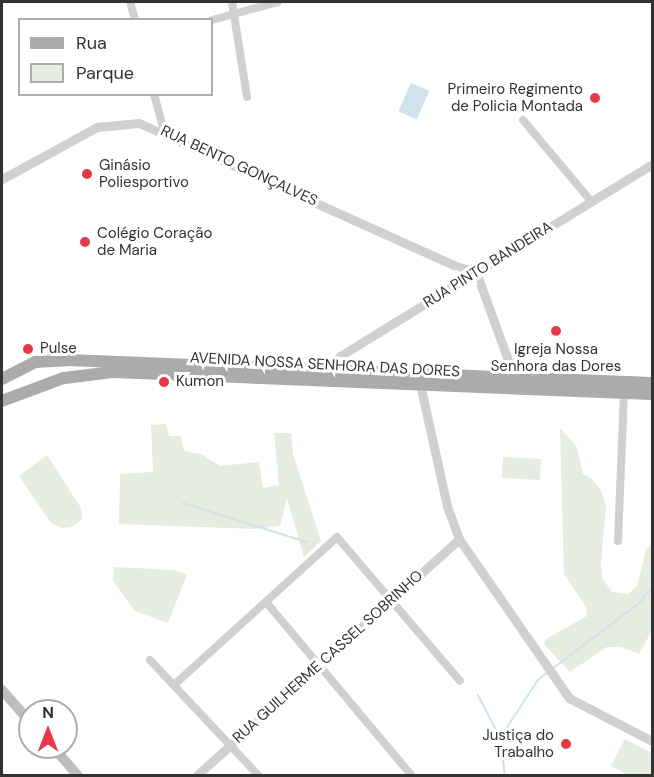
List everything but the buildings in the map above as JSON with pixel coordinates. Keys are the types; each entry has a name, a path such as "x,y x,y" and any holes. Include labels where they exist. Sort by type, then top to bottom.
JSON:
{"main road":[{"name":"AVENIDA NOSSA SENHORA DAS DORES","path":"2,379 35,362 122,361 327,375 511,383 652,394"},
{"path":"35,362 38,385"},
{"name":"AVENIDA NOSSA SENHORA DAS DORES","path":"2,400 38,385 76,375 113,372 327,375 420,384 652,383"},
{"path":"2,690 18,708"},
{"path":"63,759 78,776"}],"street":[{"path":"130,2 134,18"},
{"path":"232,2 247,97"},
{"path":"213,20 278,2"},
{"path":"155,96 164,131"},
{"path":"524,120 591,201"},
{"name":"RUA BENTO GONÇALVES","path":"2,179 97,127 139,123 164,131 456,266 476,272"},
{"name":"RUA PINTO BANDEIRA","path":"327,375 340,356 652,164"},
{"path":"476,272 511,383"},
{"path":"420,384 447,506 459,539 558,682 576,703 652,741"},
{"path":"618,541 624,393"},
{"path":"174,685 337,537 460,681"},
{"name":"RUA GUILHERME CASSEL SOBRINHO","path":"196,776 459,539"},
{"path":"266,602 412,776"},
{"path":"150,660 259,776"}],"green space":[{"path":"166,424 169,436 181,436 184,451 201,454 220,466 259,462 263,488 279,485 274,433 291,433 293,454 321,541 304,557 287,498 280,526 255,529 119,524 120,474 153,472 151,425"},
{"path":"560,428 577,447 583,474 591,478 601,491 606,505 601,563 602,578 612,592 628,594 637,586 646,550 652,542 652,630 639,654 621,647 607,647 570,672 544,644 546,639 587,616 586,607 564,574"},
{"path":"47,455 81,508 82,520 71,527 62,528 51,523 19,476"},
{"path":"503,457 541,459 540,480 502,478"},
{"path":"114,567 174,570 187,575 168,623 135,611 113,581"},
{"path":"625,739 652,753 652,775 628,775 611,766"}],"water":[{"path":"411,83 429,91 417,119 398,111"}],"waterway":[{"path":"183,503 307,542"},
{"path":"552,669 638,604 652,588"},
{"path":"505,776 500,738 538,680 548,672"},
{"path":"478,695 500,738"}],"place":[{"name":"Primeiro Regimento de Policia Montada","path":"595,98"},
{"name":"Ginásio Poliesportivo","path":"87,174"},
{"name":"Colégio Coração de Maria","path":"85,242"},
{"name":"Igreja Nossa Senhora das Dores","path":"556,331"},
{"name":"Pulse","path":"28,349"},
{"name":"Kumon","path":"164,382"},
{"name":"Justiça do Trabalho","path":"566,744"}]}
